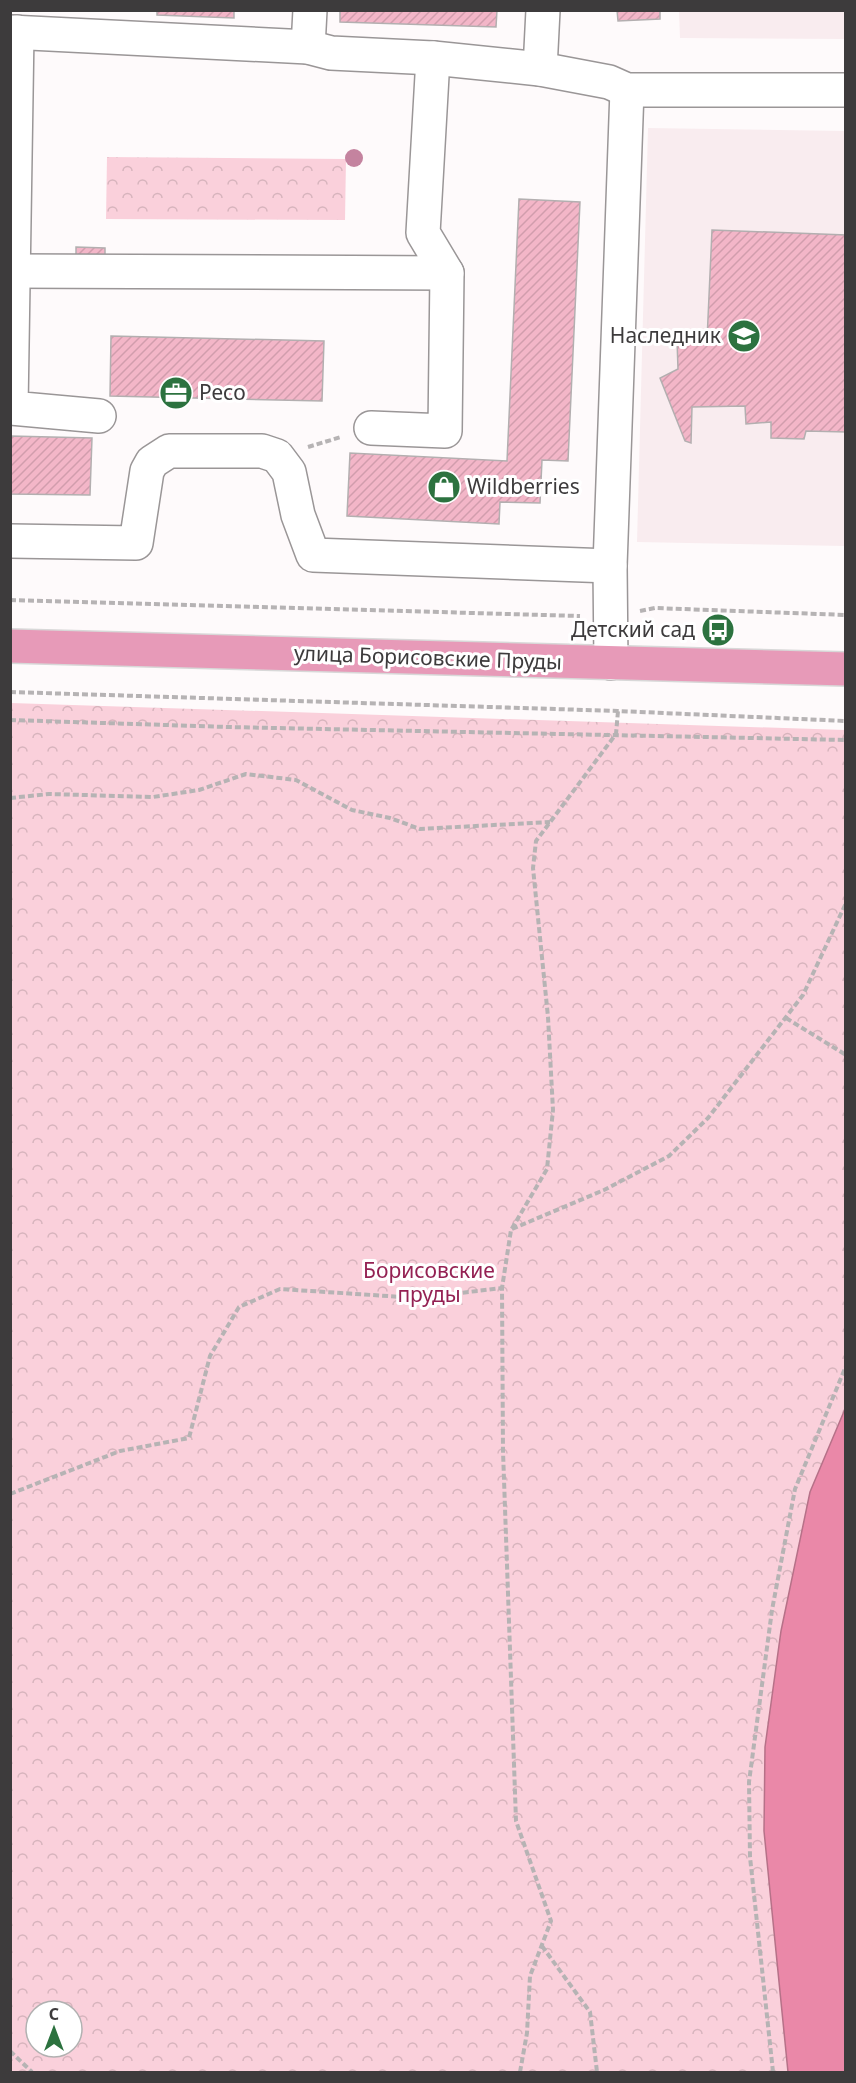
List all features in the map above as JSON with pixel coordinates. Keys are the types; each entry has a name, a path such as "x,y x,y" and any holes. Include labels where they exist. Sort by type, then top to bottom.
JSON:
{"main road":[{"name":"улица Борисовские Пруды","path":"10,646 846,669"}],"lane":[{"path":"308,47 310,10"},
{"path":"540,69 543,10"},
{"path":"99,416 11,408 14,32 101,23 308,47 331,53 433,58 540,69 609,82 627,90 846,90"},
{"path":"371,428 445,431 447,273 423,233 433,58"},
{"path":"611,663 610,566 627,90"},
{"path":"12,271 447,273"},
{"path":"10,541 136,543 147,471 152,462 169,451 262,452 277,456 289,472 298,515 313,555 610,566"}],"path":[{"path":"277,456 371,428"},
{"path":"10,600 611,617 656,608 846,615"},
{"path":"10,692 618,711 846,721"},
{"path":"520,2073 527,2032 530,1976 551,1921 516,1821 503,1451 502,1288 511,1230 547,1169 553,1110 548,1017 533,868 536,841 616,734 618,711"},
{"path":"10,720 240,728 846,740"},
{"path":"10,798 48,794 153,797 199,790 246,774 296,780 352,810 390,818 420,829 550,822"},
{"path":"511,1230 604,1190 669,1156 708,1118 803,995 846,903"},
{"path":"786,1018 846,1055"},
{"path":"10,1494 120,1451 189,1438 210,1356 239,1307 280,1289 418,1298 502,1288"},
{"path":"773,2073 750,1857 749,1782 772,1610 795,1489 846,1366"},
{"path":"542,1945 590,2012 597,2073"},
{"path":"10,2051 32,2073"}],"shaded area":[{"path":"679,11 845,11 845,39 680,38"},
{"name":"Наследник","path":"648,128 845,131 845,546 637,542"},
{"path":"845,1409 845,2072 788,2072 764,1831 765,1747 781,1631 810,1492"}],"green space":[{"path":"107,157 346,159 345,220 106,219"},
{"name":"Борисовские пруды","path":"11,703 845,730 845,1409 810,1492 781,1631 765,1747 764,1832 788,2072 11,2072"}],"building":[{"path":"157,10 234,10 234,18 157,15"},
{"path":"340,10 497,10 496,27 340,22"},
{"path":"617,10 660,10 660,19 618,21"},
{"path":"519,199 580,202 568,461 542,460 540,503 500,502 499,524 347,516 350,453 507,461"},
{"path":"712,230 846,235 846,432 806,431 804,439 771,438 771,422 746,424 745,406 692,407 691,443 685,441 660,378 678,369 677,340 707,340"},
{"path":"76,247 105,248 105,267 76,267"},
{"path":"111,336 324,341 322,401 110,396"},
{"path":"10,436 92,438 90,495 10,494"}],"place":[{"name":"Наследник","path":"744,336"},
{"name":"Ресо","path":"176,393"},
{"name":"Wildberries","path":"444,487"},
{"name":"Детский сад","path":"718,630"}]}
